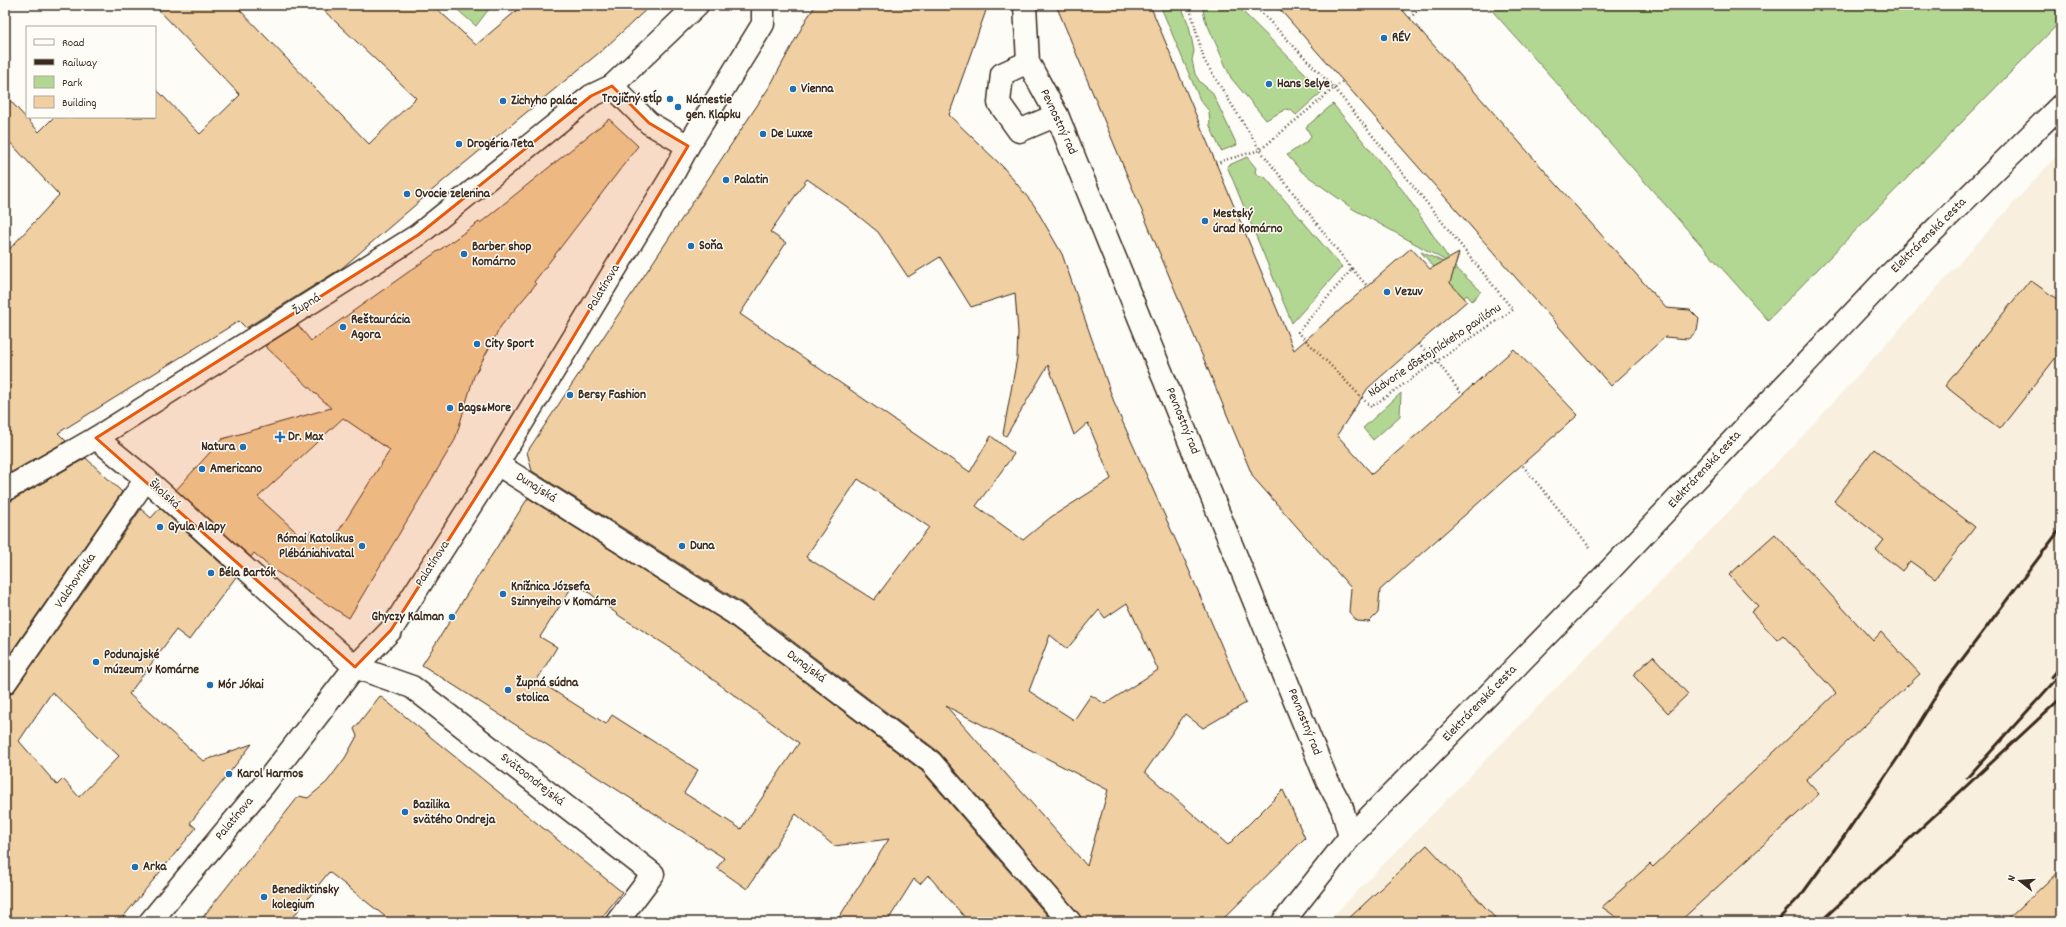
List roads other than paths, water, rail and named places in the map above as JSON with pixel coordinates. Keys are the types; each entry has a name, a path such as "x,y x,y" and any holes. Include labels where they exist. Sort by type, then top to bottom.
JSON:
{"street":[{"name":"Župná","path":"5,490 96,438 418,234 592,96 612,86 697,5"},
{"name":"Palatínova","path":"150,922 263,786 355,667 391,630 497,464 763,24 764,5"},
{"name":"Pevnostný rad","path":"1025,5 1028,62 1057,115 1326,778 1342,808 1350,837"},
{"path":"1028,62 1002,74 999,103 1019,131 1057,115"},
{"path":"612,86 649,123 688,146"},
{"name":"Elektrárenská cesta","path":"1283,922 1350,837 1609,571 1899,265 2061,105"},
{"name":"Školská","path":"96,438 146,479 355,667"},
{"name":"Dunajská","path":"497,464 734,613 931,762 1070,922"},
{"name":"Valchovnícka","path":"5,683 146,479"},
{"name":"Svätoondrejská","path":"355,667 412,687 653,874 617,922"}],"railway":[{"path":"1776,922 1802,894 1845,835 1899,756 1942,686 2061,528"},
{"path":"2052,677 2061,666"},
{"path":"1967,778 2061,674"},
{"path":"1820,922 2061,698"}],"place":[{"name":"RÉV","path":"1384,38"},
{"name":"Hans Selye","path":"1269,84"},
{"name":"Vienna","path":"793,89"},
{"name":"Trojičný stĺp","path":"670,99"},
{"name":"Zichyho palác","path":"503,101"},
{"name":"Námestie gen. Klapku","path":"678,107"},
{"name":"De Luxxe","path":"763,134"},
{"name":"Drogéria Teta","path":"459,144"},
{"name":"Palatin","path":"726,180"},
{"name":"Ovocie zelenina","path":"407,194"},
{"name":"Mestský úrad Komárno","path":"1205,221"},
{"name":"Soňa","path":"691,246"},
{"name":"Barber shop Komárno","path":"464,254"},
{"name":"Vezuv","path":"1387,292"},
{"name":"Reštaurácia Agora","path":"343,327"},
{"name":"City Sport","path":"477,344"},
{"name":"Bersy Fashion","path":"570,395"},
{"name":"Bags&More","path":"450,408"},
{"name":"Dr. Max","path":"280,437"},
{"name":"Natura","path":"243,447"},
{"name":"Americano","path":"202,469"},
{"name":"Gyula Alapy","path":"160,527"},
{"name":"Római Katolikus Plébániahivatal","path":"362,546"},
{"name":"Duna","path":"682,546"},
{"name":"Béla Bartók","path":"211,573"},
{"name":"Knižnica Józsefa Szinnyeiho v Komárne","path":"503,594"},
{"name":"Ghyczy Kalman","path":"452,617"},
{"name":"Podunajské múzeum v Komárne","path":"96,662"},
{"name":"Mór Jókai","path":"210,685"},
{"name":"Župná súdna stolica","path":"508,690"},
{"name":"Karol Harmos","path":"229,774"},
{"name":"Bazilika svätého Ondreja","path":"405,812"},
{"name":"Arka","path":"135,867"},
{"name":"Benediktinsky kolegium","path":"264,897"}]}
